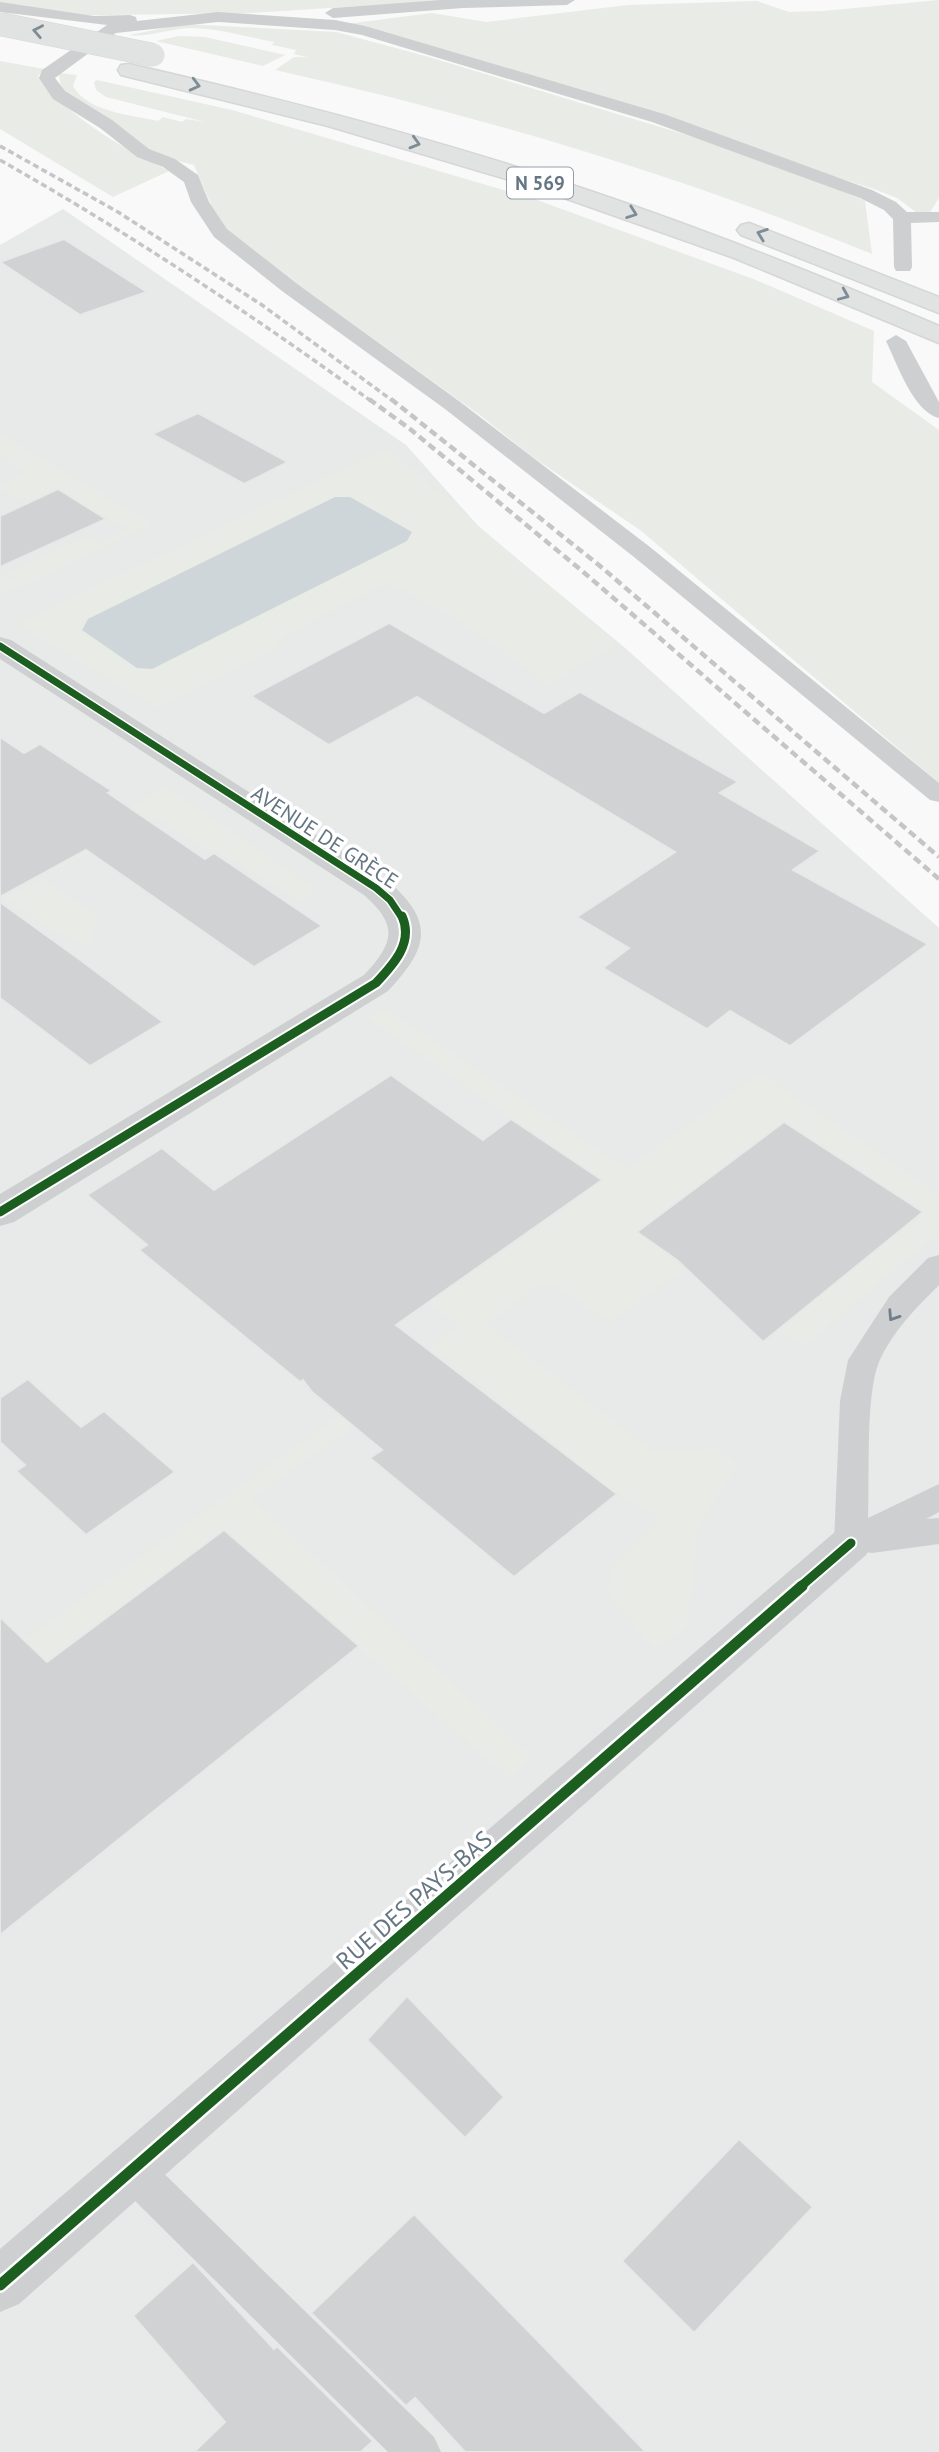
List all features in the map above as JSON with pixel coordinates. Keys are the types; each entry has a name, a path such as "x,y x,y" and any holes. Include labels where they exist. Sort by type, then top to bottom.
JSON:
{"highway":[{"path":"0,24 153,55 369,108 476,139"},
{"name":"N 569","path":"0,44 129,70 442,151 598,201 769,264 939,335"},
{"path":"728,222 939,306"}],"street":[{"name":"AVENUE DE GRÈCE","path":"0,646 376,888 396,905 405,918 407,932 402,950 389,970 376,982 0,1212"},
{"name":"RUE DES PAYS-BAS","path":"0,2285 851,1543"}],"lane":[{"path":"0,7 94,21 374,12 463,3 567,0"},
{"path":"903,267 902,218 890,206 866,194 658,118 365,31 335,25 218,17 112,29 48,74 47,78 59,95 106,124 143,153 169,163 192,179 200,202 220,233 289,287 452,405 621,536 939,795"},
{"path":"902,218 939,217"},
{"path":"896,341 927,402 939,412"},
{"path":"851,1543 856,1401 864,1360 900,1305 939,1266"},
{"path":"851,1543 939,1497"},
{"path":"851,1543 939,1531"},
{"path":"133,2171 419,2452"}],"shaded area":[{"path":"0,0 456,0 252,13 38,16 0,10"},
{"path":"939,0 939,198 930,212 917,213 897,198 874,189 346,24 432,13 486,22 628,5 757,1 789,12"},
{"path":"184,24 336,32 429,57 700,139 865,201 872,254 726,198 578,149 427,107 275,70 294,57 307,57 294,54 296,50 272,45 274,42 201,28 129,35"},
{"path":"179,36 205,37 285,55 263,66 156,41"},
{"path":"0,61 44,69 38,76 81,119 169,171 113,197 0,129"},
{"path":"59,73 77,75 73,86 80,95 111,111 158,121 163,117 182,122 186,119 205,122 106,97 96,90 94,82 97,80 232,110 537,200 756,280 874,331 872,382 939,430 939,783 640,530 534,458 481,416 233,238 212,207 194,165 143,147 114,129 69,97 61,88"},
{"path":"63,209 406,445 480,528 624,647 939,928 939,2452 0,2452 0,245"},
{"path":"0,434 153,524 0,596 0,584 19,576 0,581 0,577 85,537 100,544 129,528 106,519 58,490 30,502 23,497 18,500 0,487 0,484 27,472 0,455"},
{"path":"387,448 617,644 548,685 450,616 386,583 290,632 274,649 157,708 17,624"},
{"path":"335,497 350,497 412,532 407,541 152,669 137,668 82,630 88,619"},
{"path":"167,787 316,889 301,901 213,849 206,849 158,818 46,875 39,876 25,865"},
{"path":"43,879 97,916 91,947 66,934 56,933 4,897"},
{"path":"384,1008 627,1169 760,1073 939,1195 939,1233 806,1344 797,1342 777,1330 923,1212 784,1122 638,1232 686,1268 610,1322 554,1285 537,1285 487,1325 656,1453 716,1448 738,1465 698,1526 687,1627 654,1648 608,1594 610,1571 659,1518 617,1494 446,1359 252,1499 532,1757 509,1778 224,1530 0,1697 24,1640 340,1415 458,1326 429,1303 602,1181 368,1018"}],"building":[{"path":"64,239 147,292 80,315 0,262"},
{"path":"198,413 288,462 244,484 152,434"},
{"path":"58,489 106,519 0,567 0,516"},
{"path":"389,623 544,713 580,692 738,782 720,793 820,851 793,870 928,944 790,1046 730,1011 707,1029 603,968 629,948 577,917 675,852 417,697 329,745 251,696"},
{"path":"0,737 24,753 40,744 112,791 108,793 205,859 214,853 322,926 254,967 86,850 0,897"},
{"path":"0,902 163,1022 90,1066 0,998"},
{"path":"391,1075 483,1140 511,1119 602,1180 396,1325 617,1494 514,1577 370,1458 382,1450 312,1392 303,1380 300,1382 139,1250 147,1245 87,1195 162,1148 214,1190"},
{"path":"784,1122 923,1212 763,1342 677,1260 637,1232"},
{"path":"28,1379 81,1427 104,1411 175,1472 86,1535 16,1471 25,1465 0,1442 0,1398"},
{"path":"224,1530 359,1646 0,1935 0,1617 47,1662"},
{"path":"407,1996 504,2097 465,2138 367,2040"},
{"path":"739,2139 813,2207 694,2333 622,2261"},
{"path":"414,2214 646,2452 465,2452 415,2398 406,2406 311,2313"},
{"path":"193,2262 274,2349 277,2346 373,2441 361,2452 194,2452 225,2422 133,2316"}],"railway":[{"path":"0,146 118,212 262,305 393,401"},
{"path":"0,160 189,275 371,401"},
{"path":"369,399 410,429 581,570 939,879"},
{"path":"391,399 600,566 939,857"}],"cycle path":[{"path":"0,646 376,888 399,912 405,923 406,934 398,957 376,983 0,1212"},
{"path":"0,2285 851,1543"}]}
